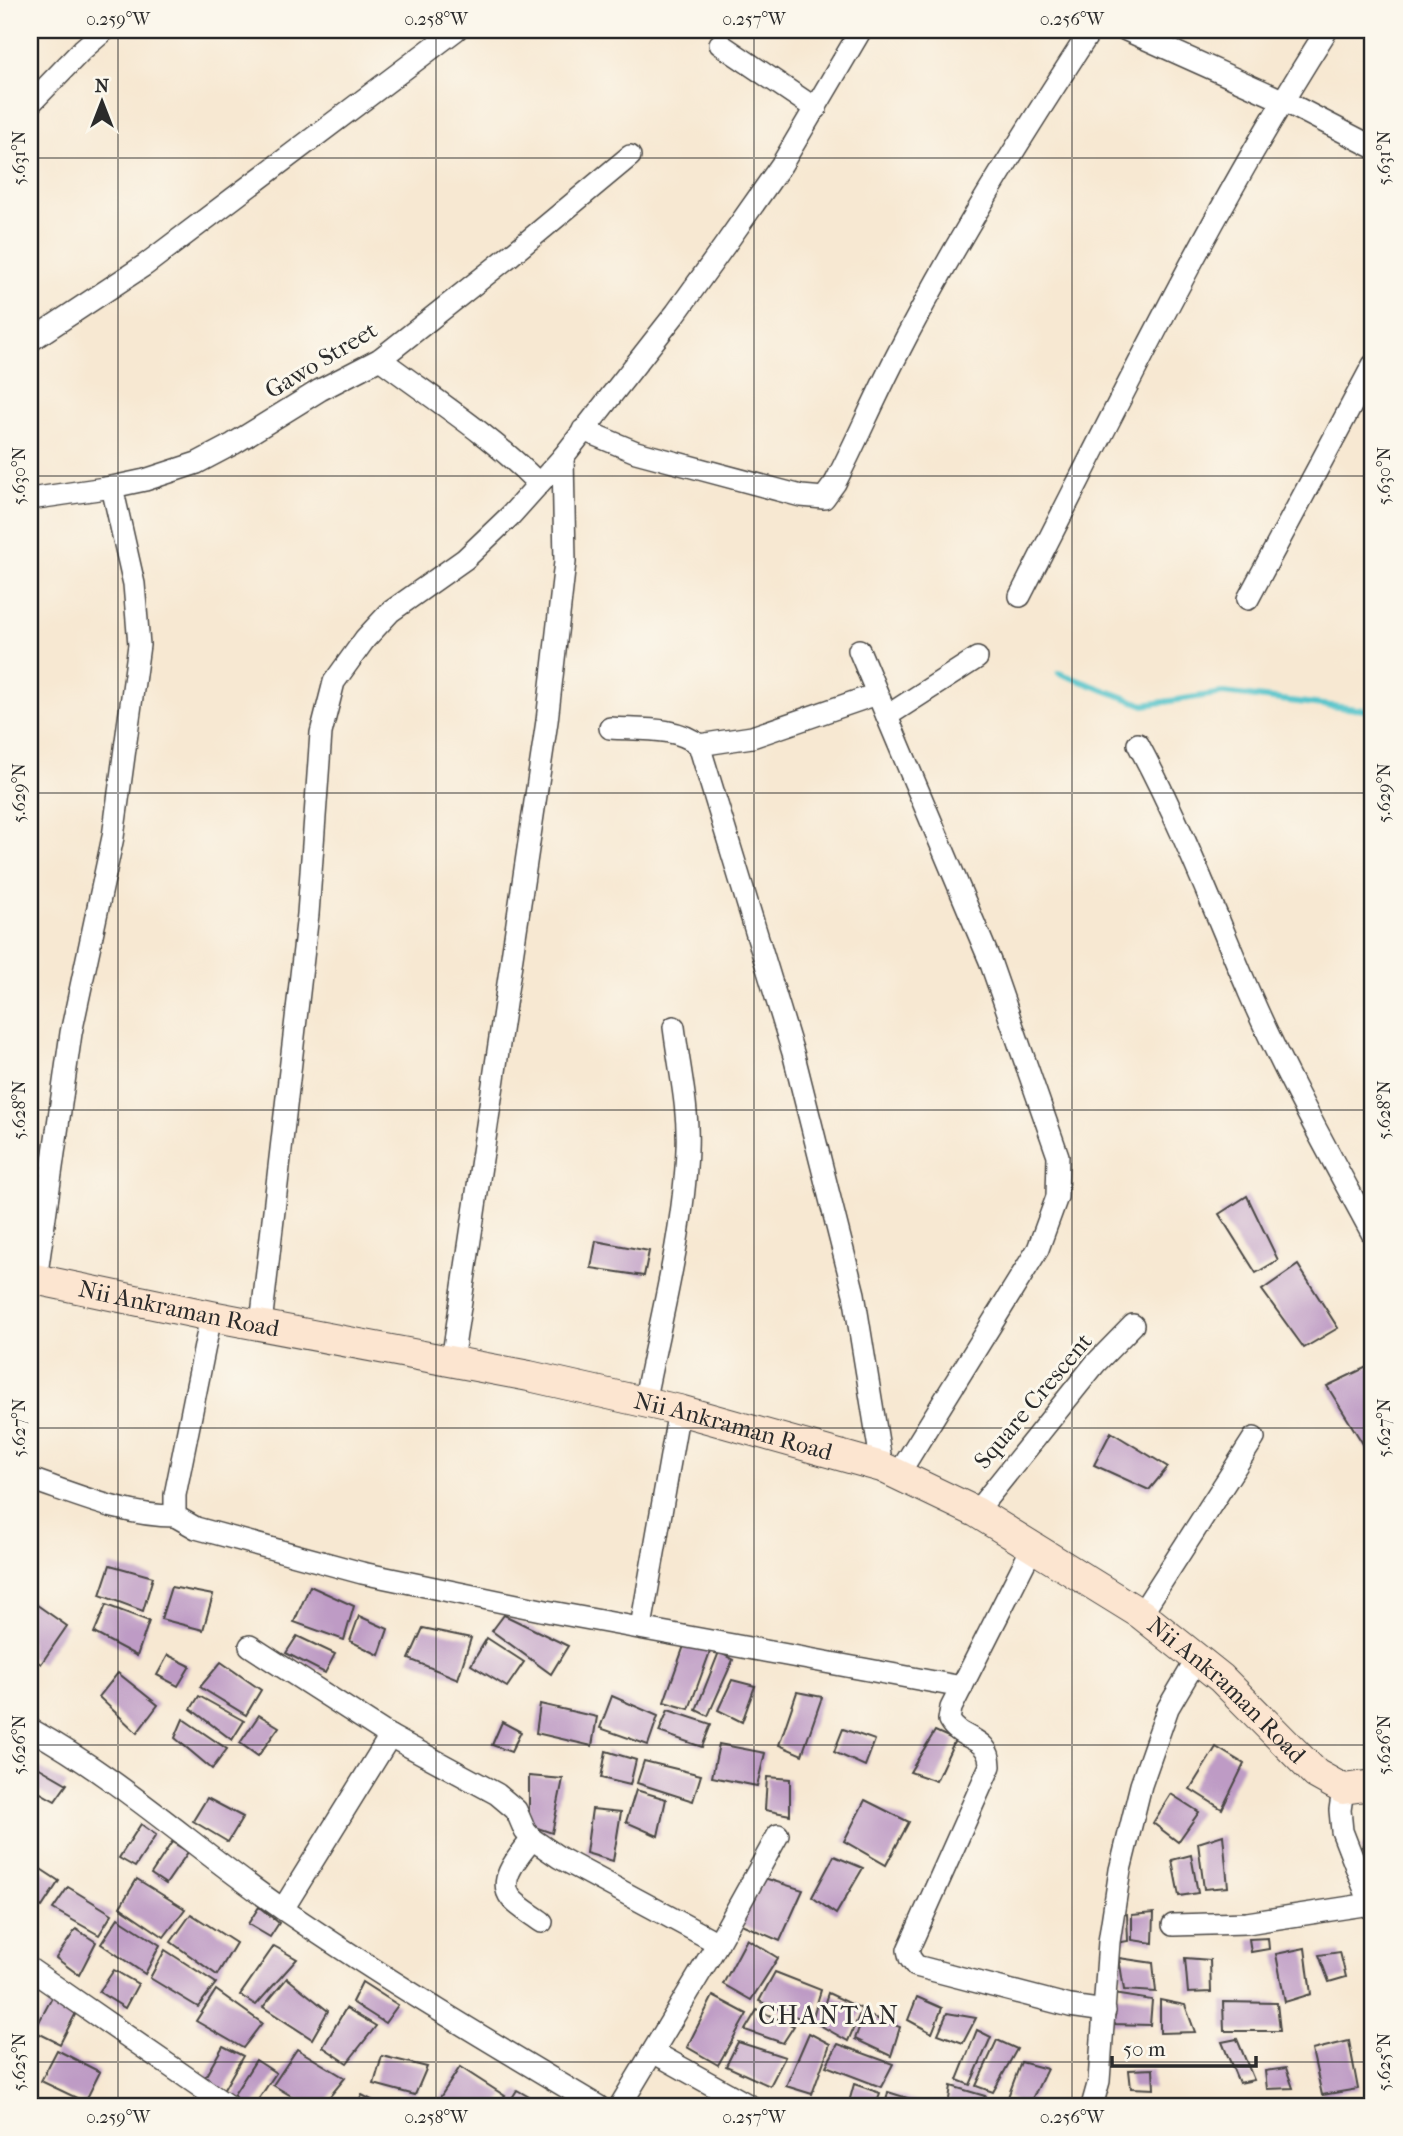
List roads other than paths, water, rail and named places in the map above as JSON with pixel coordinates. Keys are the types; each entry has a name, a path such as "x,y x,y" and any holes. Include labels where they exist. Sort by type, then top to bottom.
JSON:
{"street":[{"path":"30,104 105,30"},
{"path":"30,341 145,265 456,30"},
{"path":"261,1324 308,914 321,733 334,682 365,639 390,611 465,559 563,457 676,313 782,163 861,30"},
{"path":"583,430 636,452 801,496 824,498 835,483 895,359 947,264 997,178 1091,30"},
{"path":"1126,30 1282,100 1373,148"},
{"path":"1020,596 1185,274 1282,100 1327,30"},
{"path":"720,44 816,109"},
{"name":"Gawo Street","path":"30,499 145,480 197,463 233,444 320,390 380,359 512,255 630,156"},
{"path":"380,359 489,438 538,483"},
{"path":"1248,600 1373,365"},
{"path":"452,1361 547,721 565,562 563,457"},
{"path":"33,1279 71,1033 113,837 139,645 134,584 112,487"},
{"path":"859,650 990,961 1058,1156 1057,1197 1038,1249 890,1471"},
{"path":"887,716 977,658"},
{"path":"699,745 752,737 877,694"},
{"path":"610,728 673,733 692,738 699,745 797,1069 854,1294 890,1471"},
{"path":"1138,744 1194,856 1250,994 1318,1134 1373,1235"},
{"path":"644,1403 677,1236 686,1160 686,1122 674,1027"},
{"name":"Nii Ankraman Road","path":"33,1279 211,1316 529,1376 679,1410 890,1471 976,1512 1142,1614 1198,1657 1316,1774 1343,1789"},
{"path":"175,1516 175,1494 211,1316"},
{"name":"Square Crescent","path":"976,1512 1095,1364 1133,1325"},
{"path":"642,1627 679,1410"},
{"path":"1142,1614 1254,1438"},
{"path":"30,1479 123,1511 150,1516 175,1516 196,1528 362,1573 546,1611 962,1687"},
{"path":"1032,1548 951,1708 949,1720 954,1728 984,1745 990,1755 990,1766 908,1950 916,1966 1070,2006 1105,2011"},
{"path":"250,1646 390,1736 509,1803 516,1810 532,1839 560,1858 718,1942"},
{"path":"1092,2106 1099,2081 1109,1942 1120,1870 1141,1785 1168,1708 1198,1657"},
{"path":"30,1729 96,1771 283,1909 432,2007 598,2106"},
{"path":"283,1909 390,1736"},
{"path":"1173,1925 1247,1923 1371,1907 1342,1831 1340,1810 1343,1789 1373,1784"},
{"path":"621,2106 778,1835"},
{"path":"532,1839 508,1874 506,1889 511,1899 542,1922"},
{"path":"30,1969 228,2106"},
{"path":"653,2052 750,2106"}],"waterway":[{"path":"1059,673 1144,705 1223,693 1373,711"}],"district":[{"name":"CHANTAN","path":"829,2015"}]}
